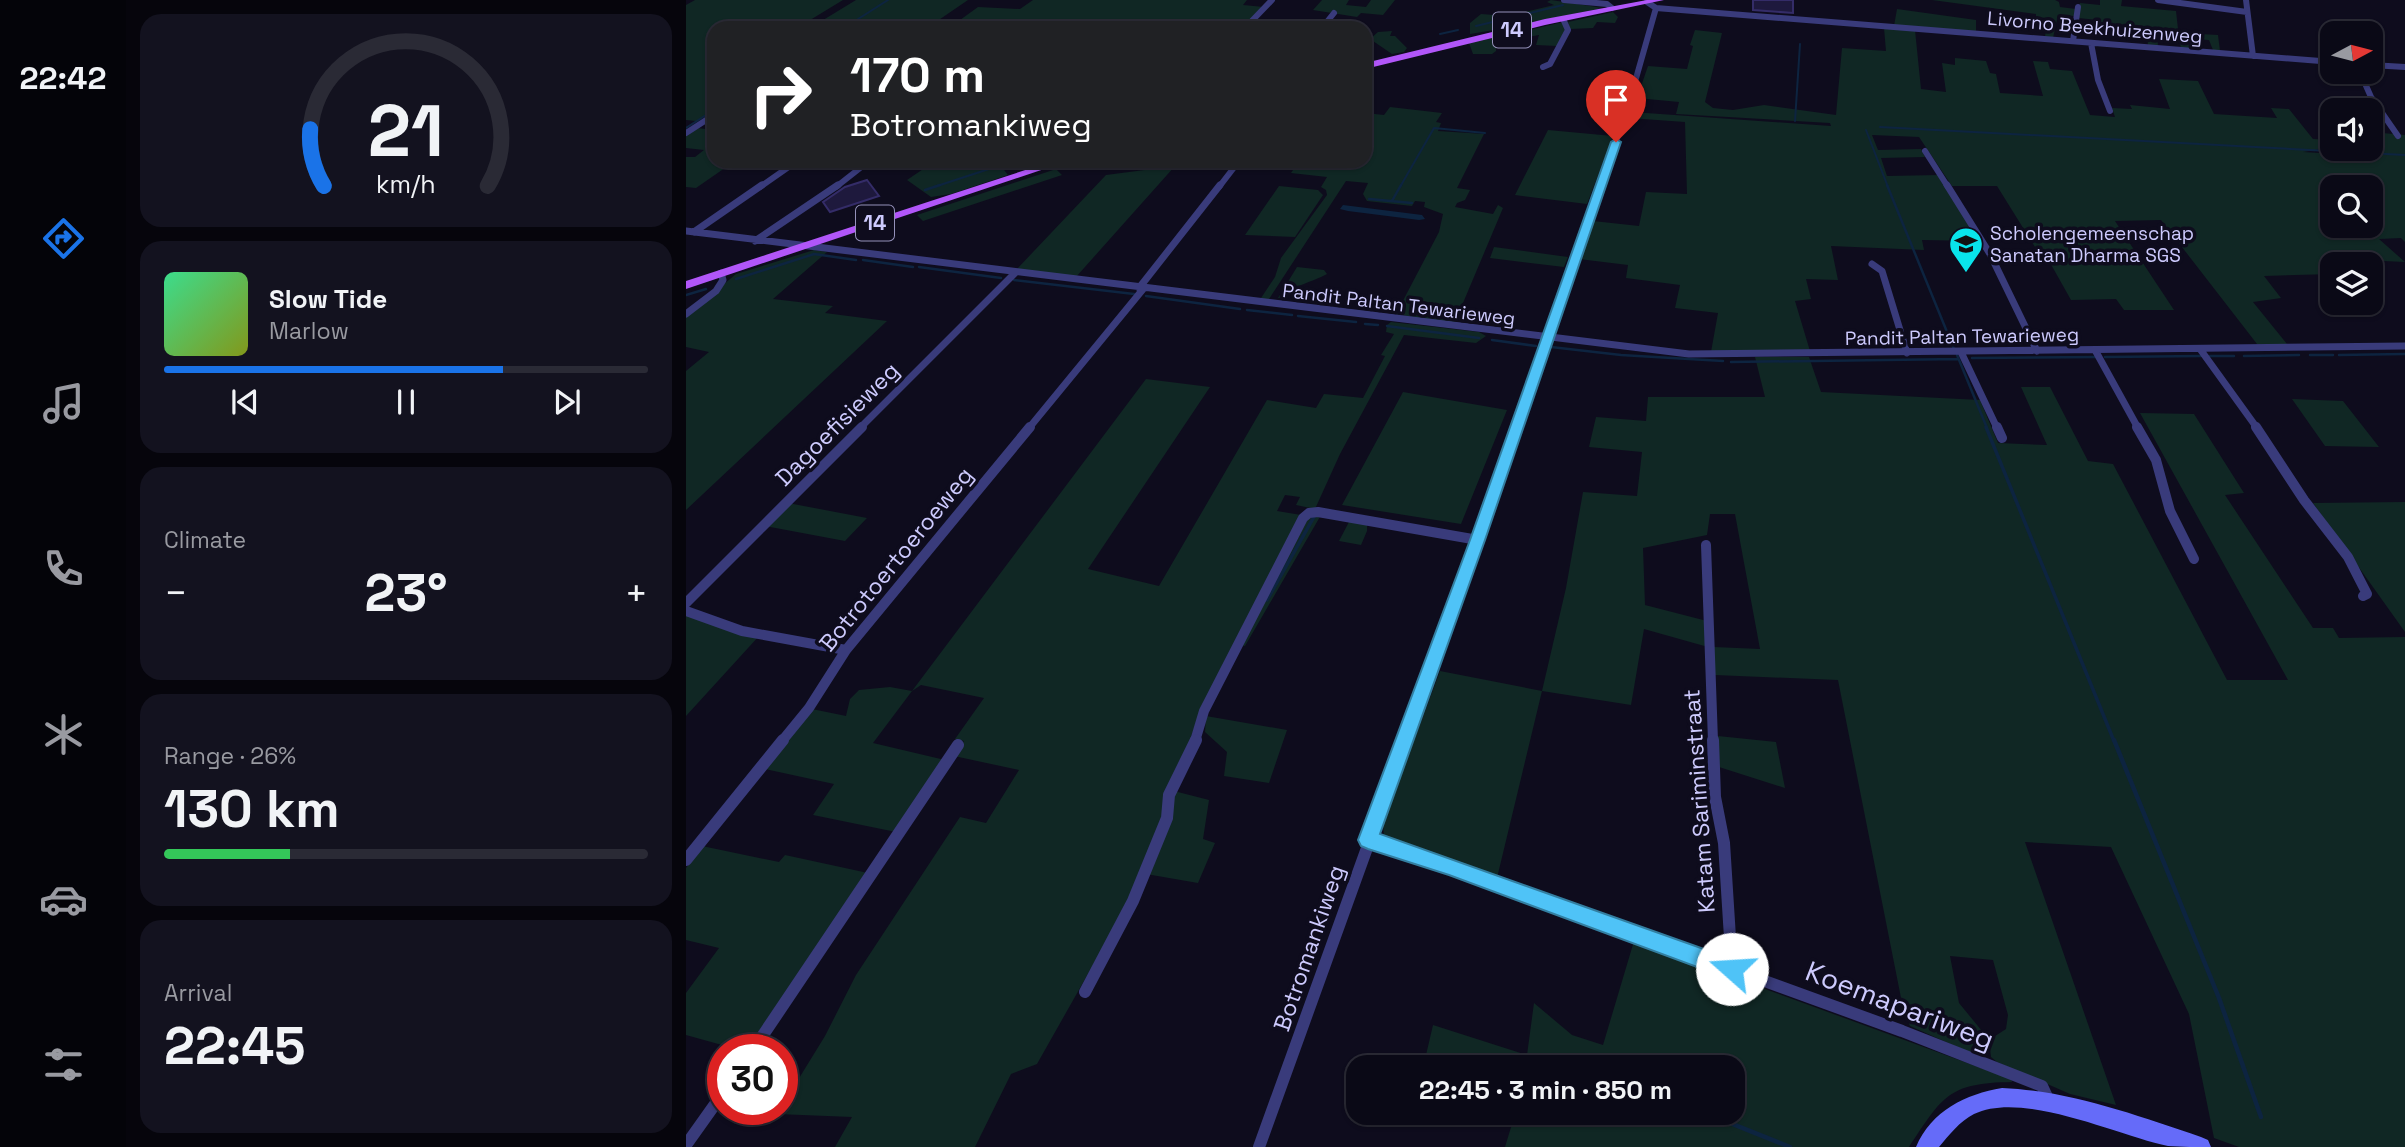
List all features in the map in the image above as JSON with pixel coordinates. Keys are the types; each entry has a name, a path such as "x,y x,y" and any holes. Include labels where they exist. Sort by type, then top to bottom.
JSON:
{"main road":[{"name":"14","path":"1372,64 1612,8 1654,3"},
{"name":"14","path":"686,285 1042,168"}],"street":[{"path":"1252,21 1272,0"},
{"path":"1564,0 1603,3 1612,8"},
{"path":"2158,0 2247,12"},
{"path":"2235,0 2247,1 2253,56"},
{"name":"Livorno Beekhuizenweg","path":"1654,3 2320,61"},
{"name":"Botromankiweg","path":"1259,1147 1478,540 1627,110 1654,3"},
{"path":"2073,41 2078,7"},
{"path":"1328,21 1334,13"},
{"path":"1543,67 1550,64 1568,30 1564,21"},
{"path":"2091,43 2098,80 2110,111"},
{"path":"2384,66 2405,67"},
{"path":"2365,84 2398,136"},
{"path":"686,133 707,120"},
{"path":"1926,151 1990,254 2037,351"},
{"path":"690,232 787,168"},
{"path":"755,241 820,199 860,168"},
{"name":"Botrotoertoeroeweg","path":"686,860 809,708 846,650 1142,288 1233,168"},
{"name":"Pandit Paltan Tewarieweg","path":"690,232 1546,339 1689,354 2404,347"},
{"path":"1872,264 1882,271 1907,353"},
{"name":"Dagoefisieweg","path":"686,603 1016,272"},
{"path":"686,314 716,290 723,280 721,273"},
{"path":"2200,349 2238,399 2358,575 2367,594 2363,596"},
{"path":"2095,350 2156,460 2170,512 2194,559"},
{"path":"1961,352 2002,438"},
{"path":"1085,992 1133,901 1167,818 1169,795 1200,731 1204,711 1303,518 1309,513 1318,512 1478,540"},
{"name":"Katam Sariminstraat","path":"1706,545 1715,797 1724,843 1732,969"},
{"path":"686,611 697,617 757,633 846,650"},
{"path":"764,1034 958,745"},
{"name":"Koemapariweg","path":"1368,840 1449,866 1902,1031 2042,1086 2049,1101"},
{"path":"1926,1147 1957,1115 1976,1102 1998,1098 2049,1101 2201,1147"},
{"path":"686,1145 707,1115"}],"green space":[{"path":"695,0 843,0 808,21 707,21 707,114 696,121 686,120 686,5"},
{"path":"856,0 968,0 937,21 822,21"},
{"path":"1033,0 1247,0 1243,5 1264,7 1251,21 959,21 978,7 1020,9"},
{"path":"1322,0 1349,0 1346,5 1366,7 1371,0 1395,0 1383,15 1361,13 1357,17 1313,10"},
{"path":"1551,0 1603,8 1523,24 1518,20 1497,25 1494,30 1470,34 1470,23 1481,14 1508,16 1554,5 1547,2"},
{"path":"1932,0 2055,0 2060,7 2076,9 2075,16 2058,15 2053,38 2045,37 2047,18 2036,17 2036,14"},
{"path":"2100,0 2122,0 2121,6 2176,11 2178,29 2183,33 2218,35 2220,51 2213,50 2209,40 2192,39 2197,50 2181,49 2179,36 2157,33 2158,47 2148,46 2147,33 2118,31 2117,28 2097,26 2098,20 2078,18 2080,3 2100,5"},
{"path":"1897,9 1976,20 1976,33 1894,26"},
{"path":"1613,12 1618,17 1615,23 1597,22 1593,28 1570,29 1568,22"},
{"path":"1563,22 1567,28 1557,46 1536,45 1539,35 1518,39 1513,34"},
{"path":"1884,28 1915,30 1921,89 1946,92 1942,63 1955,65 1955,58 1986,61 1990,73 1996,74 2000,93 2043,96 2033,61 2048,62 2050,69 2072,71 2090,115 2115,117 2112,108 2132,109 2130,105 2170,109 2159,79 2198,81 2214,114 2277,118 2271,108 2289,109 2313,139 2320,139 2320,149 2303,152 2320,153 2320,161 2383,161 2383,133 2405,135 2405,242 2401,238 2379,239 2405,262 2383,261 2383,252 2320,252 2320,274 2264,276 2281,298 2253,302 2287,344 2257,344 2161,220 2115,221 2174,310 2124,310 2116,299 2071,300 2044,252 2035,247 1997,186 1952,186 1919,137 1872,135 1878,150 1921,149 1925,157 1881,158 1887,176 1939,175 1979,241 1922,240 1924,250 1831,246 1838,280 1806,279 1811,299 1795,301 1810,351 1711,352 1718,313 1675,308 1680,285 1626,278 1628,265 1579,259 1593,221 1639,226 1646,192 1687,194 1685,122 1629,118 1632,112 1831,126 1830,123 1676,114 1679,102 1637,98 1648,66 1687,69 1695,30 1722,33 1705,102 1713,108 1733,110 1764,105 1836,115 1842,48 1886,51"},
{"path":"1392,31 1390,36 1395,36 1407,48 1404,52 1392,54 1372,40 1378,32"},
{"path":"1507,35 1513,39 1496,45 1496,51 1492,54 1473,54 1469,43"},
{"path":"1390,107 1442,113 1436,122 1441,123 1438,131 1484,134 1457,188 1470,190 1465,200 1457,203 1455,207 1493,214 1498,205 1503,208 1455,322 1453,324 1396,314 1439,232 1443,214 1424,207 1425,202 1415,201 1412,206 1367,201 1363,194 1368,183 1346,181 1269,299 1259,301 1275,277 1281,258 1327,195 1326,190 1321,187 1327,177 1291,173 1294,168 1372,168 1372,114 1384,115"},
{"path":"697,128 707,129 707,168 725,168 696,188 686,187 686,157 695,157 704,150 686,148 686,135"},
{"path":"1548,130 1613,136 1587,204 1515,195"},
{"path":"925,168 1002,168 1008,175 951,194 931,197 907,180"},
{"path":"1173,168 1076,277 1016,270 1106,175"},
{"path":"1056,169 1062,175 923,221 917,215"},
{"path":"1279,186 1318,190 1323,195 1295,237 1245,235"},
{"path":"1494,247 1568,257 1564,267 1490,258"},
{"path":"814,250 827,252 773,299 833,306 825,313 887,321 686,510 686,371 709,352 686,347 686,316 736,274"},
{"path":"1297,267 1324,270 1327,274 1278,298"},
{"path":"1391,322 1479,332 1486,336 1476,343 1404,335 1340,454 1315,509 1296,505 1300,497 1285,495 1277,511 1301,515 1200,711 1163,819 1128,903 1037,1064 1011,1074 975,1147 835,1147 852,1117 798,1115 798,1080 825,1036 856,975 960,817 986,823 1019,770 954,756 964,741 955,739 984,698 921,685 912,691 1146,379 1210,387 1088,569 1159,586 1267,400 1316,408 1324,394 1363,398 1385,356 1381,355 1394,334 1386,332 1387,325"},
{"path":"1755,357 1809,357 1821,392 1980,400 1998,443 2047,445 2021,387 2050,387 2088,461 2113,464 2227,680 2288,680 2140,413 2194,414 2244,493 2225,495 2313,628 2333,628 2339,638 2405,637 2405,1147 2239,1147 2214,1138 2189,1014 2111,847 2025,842 2116,1105 2070,1094 1991,1057 1989,1040 2006,1029 2008,1015 1993,960 1950,956 1959,1003 1982,1031 1979,1053 1973,1054 1910,1026 1904,1013 1838,680 1715,675 1714,647 1760,649 1735,514 1710,514 1707,535 1643,548 1645,605 1707,621 1708,647 1644,629 1631,705 1542,691 1566,588 1583,492 1637,496 1642,452 1589,447 1596,417 1646,421 1648,397 1765,397"},
{"path":"1403,392 1507,410 1461,524 1342,505"},
{"path":"2292,399 2343,401 2379,447 2325,446"},
{"path":"2405,502 2405,632 2313,503"},
{"path":"788,503 867,518 845,541 765,526"},
{"path":"1321,515 1245,646 1240,645 1306,518"},
{"path":"1350,520 1367,524 1361,545 1339,541"},
{"path":"686,614 759,636 686,716"},
{"path":"1440,671 1542,691 1497,878 1384,837 1383,824"},
{"path":"890,687 912,691 873,743 945,760 896,832 813,815 834,784 765,769 812,709 846,716 850,699 859,690"},
{"path":"1206,716 1287,730 1269,783 1224,776 1227,752 1205,732"},
{"path":"1718,736 1776,742 1785,788 1719,767"},
{"path":"1174,791 1209,800 1203,839 1215,843 1198,883 1146,874"},
{"path":"702,846 779,862 785,855 868,873 760,1034 707,1034 707,1041 686,1035 686,993 719,948 686,940 686,868"},
{"path":"1634,941 2011,1079 2012,1082 1974,1085 1949,1096 1930,1115 1909,1147 1505,1147 1512,1125 1745,1125 1745,1055 1527,1055 1534,1003 1572,1035 1603,1045"},
{"path":"1433,1025 1527,1055 1426,1055"}],"water":[{"path":"1343,205 1422,215 1425,219 1348,211 1340,209"}],"building":[{"path":"1753,0 1793,0 1793,13 1753,10"},
{"path":"867,180 879,196 830,212 823,202 845,187"}],"waterway":[{"path":"855,21 888,0"},
{"path":"1476,26 1563,5"},
{"path":"1440,34 1458,30"},
{"path":"1795,121 1800,44"},
{"path":"686,128 707,114"},
{"path":"1880,127 2405,155"},
{"path":"1400,187 1434,128 1485,133"},
{"path":"1866,130 1888,187"},
{"path":"934,187 992,168"},
{"path":"934,187 940,185"},
{"path":"1392,201 1401,185"},
{"path":"1887,185 1954,349"},
{"path":"925,190 934,187"},
{"path":"1369,199 1412,203"},
{"path":"736,279 814,254 856,260"},
{"path":"863,260 913,267"},
{"path":"919,267 1001,278"},
{"path":"1014,280 1134,294"},
{"path":"686,295 706,289"},
{"path":"1146,296 1240,309"},
{"path":"1247,310 1292,315"},
{"path":"1298,316 1356,322"},
{"path":"1365,324 1378,325"},
{"path":"1387,326 1479,338"},
{"path":"1492,340 1536,346"},
{"path":"1551,347 1621,355 1723,361"},
{"path":"2339,355 2405,354"},
{"path":"1957,355 1987,428"},
{"path":"2244,356 2299,355"},
{"path":"2310,355 2333,355"},
{"path":"2105,357 2201,356"},
{"path":"2210,356 2234,356"},
{"path":"1972,358 2097,357"},
{"path":"1731,362 1958,359"},
{"path":"1986,427 2114,741"},
{"path":"1267,600 1315,515"},
{"path":"2114,740 2219,998 2261,1117"},
{"path":"1735,1125 1790,1147"}],"place":[{"name":"Scholengemeenschap Sanatan Dharma SGS","path":"1966,274"}],"route":[{"path":"1616,142 1478,540 1368,840 1449,866 1732,969"}]}
